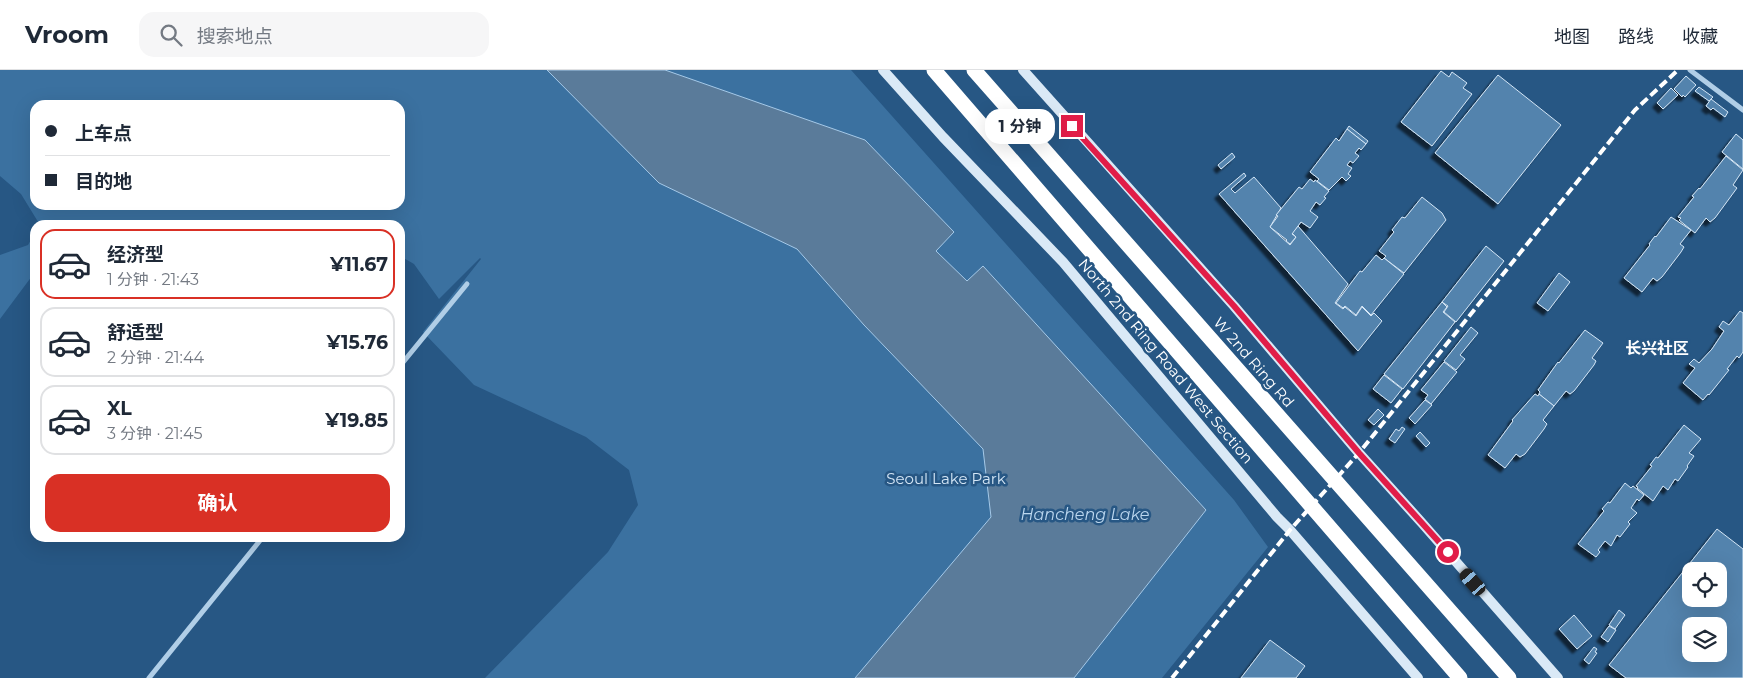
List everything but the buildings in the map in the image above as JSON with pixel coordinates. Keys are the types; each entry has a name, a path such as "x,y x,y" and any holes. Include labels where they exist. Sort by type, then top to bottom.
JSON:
{"highway":[{"path":"934,70 1460,678"},
{"name":"W 2nd Ring Rd","path":"974,70 1509,678"}],"main road":[{"name":"North 2nd Ring Road West Section","path":"883,70 943,137 1063,262 1271,510 1418,678"},
{"path":"1023,70 1234,306 1359,453 1558,678"}],"street":[{"path":"1690,70 1743,110"},
{"path":"405,360 466,284"},
{"path":"149,678 259,542"}],"green space":[{"name":"Seoul Lake Park","path":"0,70 851,70 1234,500 1268,547 1162,678 485,678 608,552 638,505 629,470 586,437 474,385 423,332 481,259 439,299 414,264 405,259 405,220 37,220 31,210 405,210 405,100 30,100 30,209 21,194 0,176"},
{"path":"30,242 30,279 0,319 0,255 28,245"}],"water":[{"name":"Hancheng Lake","path":"547,70 665,70 865,140 954,232 936,251 967,281 983,266 1206,510 1074,678 855,678 991,517 983,449 864,325 797,249 659,183"}],"railway":[{"path":"1172,678 1290,530 1359,453 1635,110 1678,70"}],"district":[{"name":"长兴社区","path":"1657,348"}],"route":[{"path":"1072,126 1234,306 1359,453 1448,552"}]}
